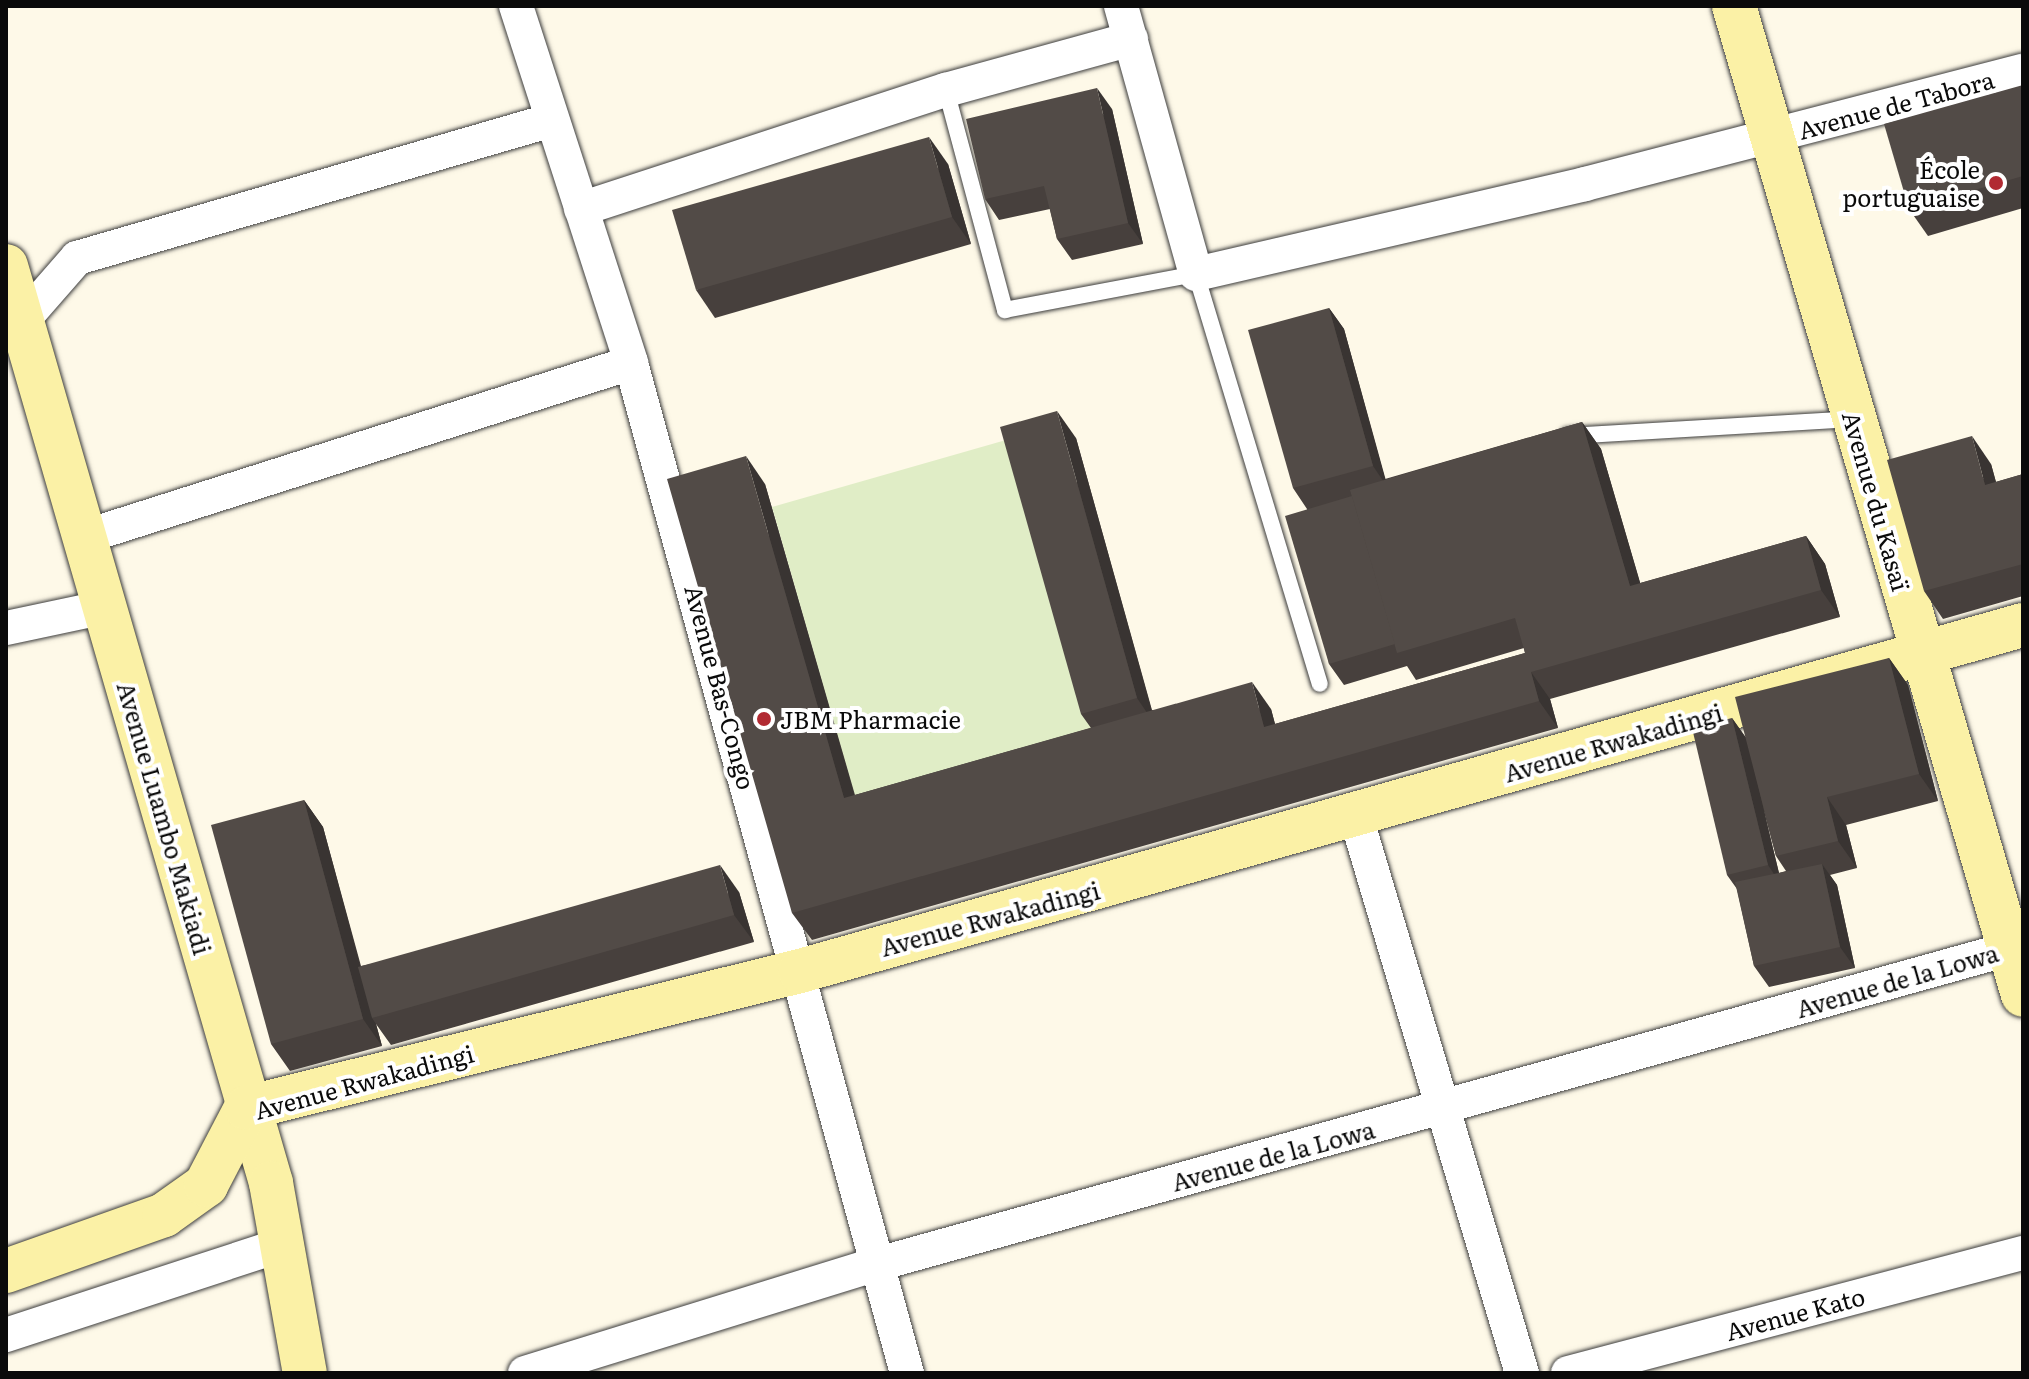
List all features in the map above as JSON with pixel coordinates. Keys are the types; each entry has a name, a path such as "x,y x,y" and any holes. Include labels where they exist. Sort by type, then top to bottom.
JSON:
{"street":[{"name":"Avenue Bas-Congo","path":"516,6 550,121 631,363 800,971 907,1373"},
{"path":"1121,6 1196,274"},
{"name":"Avenue du Kasaï","path":"1734,6 1769,137 1921,653 2016,946 2023,995"},
{"path":"581,209 946,90 1131,39"},
{"name":"Avenue de Tabora","path":"1196,274 1769,137 2023,71"},
{"path":"14,323 77,258 550,121"},
{"name":"Avenue Luambo Makiadi","path":"6,266 14,323 106,607 246,1108 271,1183 305,1373"},
{"path":"84,537 631,363"},
{"path":"6,628 106,607"},
{"name":"Avenue Rwakadingi","path":"6,1271 164,1215 206,1185 246,1108 800,971 1356,817 2023,625"},
{"path":"1356,817 1522,1373"},
{"name":"Avenue de la Lowa","path":"525,1373 878,1264 2016,946"},
{"path":"6,1335 282,1245"},
{"name":"Avenue Kato","path":"1568,1373 2023,1253"}],"lane":[{"path":"946,90 1005,310 1196,274 1320,684"},
{"path":"1546,441 1576,434 1854,419"}],"green space":[{"path":"1013,438 1101,741 863,825 772,507"}],"building":[{"path":"2023,85 2023,176 1909,209 1884,124"},
{"path":"1097,88 1128,223 1057,239 1044,186 985,199 966,119"},
{"path":"929,137 952,217 696,290 672,210"},
{"path":"1329,308 1373,466 1293,488 1248,330"},
{"path":"1057,411 1137,698 1081,714 1000,427"},
{"path":"1582,422 1630,586 1806,536 1821,590 1531,672 1539,701 792,913 667,479 746,456 844,798 1252,682 1264,727 1525,653 1515,618 1397,653 1350,490"},
{"path":"1972,436 1985,485 2023,474 2023,564 1924,591 1887,460"},
{"path":"1352,496 1395,644 1329,664 1285,516"},
{"path":"1889,658 1919,774 1827,797 1838,841 1776,856 1735,697"},
{"path":"1732,718 1768,865 1727,875 1692,728"},
{"path":"304,800 363,1019 271,1044 211,825"},
{"path":"1822,864 1840,947 1754,966 1735,882"},
{"path":"720,865 734,915 372,1018 358,967"}],"place":[{"name":"École portuguaise","path":"1996,183"},
{"name":"JBM Pharmacie","path":"764,719"}]}
